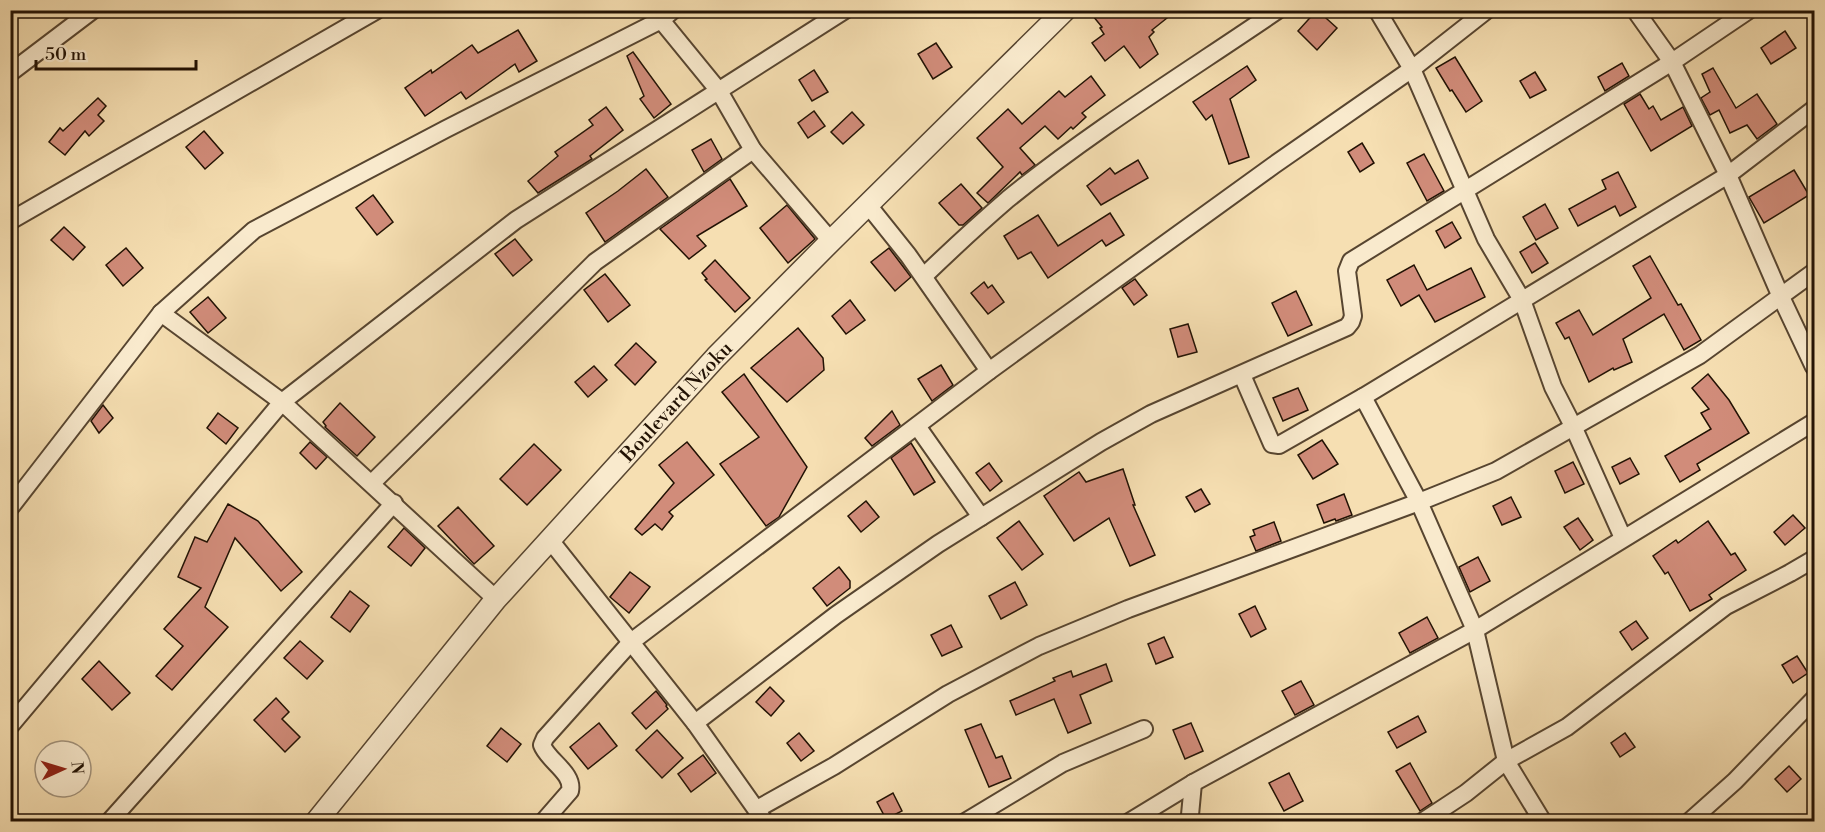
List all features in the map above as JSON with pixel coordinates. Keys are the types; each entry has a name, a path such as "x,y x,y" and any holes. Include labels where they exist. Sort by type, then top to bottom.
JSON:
{"street":[{"path":"10,73 93,10"},
{"path":"10,221 377,10"},
{"path":"10,726 282,402 516,220 845,10"},
{"name":"Boulevard Nzoku","path":"316,822 496,599 716,357 1065,10"},
{"path":"924,276 977,225 1010,198 1106,127 1278,10"},
{"path":"1377,10 1412,69 1486,239 1522,300 1553,387 1623,538"},
{"path":"543,822 570,791 572,784 544,752 542,745 544,738 632,642 989,371 1264,171 1412,69 1487,10"},
{"path":"1635,10 1672,62 1728,175 1781,297 1815,367"},
{"path":"695,723 836,615 938,544 1101,442 1151,414 1347,327 1352,322 1353,316 1347,271 1351,261 1672,62 1749,10"},
{"path":"10,508 161,312 254,230 669,13 719,91 753,150 831,241"},
{"path":"1242,375 1272,444 1276,446 1363,397 1728,175 1815,109"},
{"path":"372,483 595,262 753,150"},
{"path":"868,205 924,276 989,371"},
{"path":"550,540 695,723 761,815 948,694 1039,646 1128,609 1419,502 1496,471 1700,355 1815,272"},
{"path":"161,312 282,402 496,599"},
{"path":"1363,397 1419,502 1474,630 1506,761 1543,822"},
{"path":"1129,822 1193,783 1474,630 1815,422"},
{"path":"917,426 981,517"},
{"path":"109,822 393,503"},
{"path":"1422,822 1466,794 1506,761 1568,727 1726,606 1815,559"},
{"path":"1689,822 1735,781 1815,699"},
{"path":"964,822 1063,763 1144,729"},
{"path":"1192,822 1190,815 1193,783"}],"building":[{"path":"1088,10 1177,10 1152,30 1154,32 1149,37 1158,54 1140,68 1124,46 1105,61 1092,43 1104,34 1100,28 1102,27"},
{"path":"1317,10 1337,28 1317,50 1298,31"},
{"path":"518,30 537,61 519,72 515,64 466,99 461,92 425,116 405,88 431,70 432,73 472,45 478,53"},
{"path":"1785,31 1796,48 1771,64 1761,48"},
{"path":"936,43 952,67 933,79 918,54"},
{"path":"633,52 671,104 654,118 640,99 644,96 627,56"},
{"path":"1455,57 1482,101 1466,112 1436,68"},
{"path":"1622,63 1629,76 1605,91 1598,77"},
{"path":"1247,66 1256,80 1230,99 1249,157 1229,164 1212,115 1206,120 1193,102"},
{"path":"1713,68 1736,108 1757,94 1777,124 1757,139 1747,125 1730,133 1719,110 1710,115 1701,98 1710,92 1702,74"},
{"path":"814,70 828,92 812,101 799,80"},
{"path":"1535,72 1546,90 1530,98 1520,81"},
{"path":"1091,76 1105,95 1082,113 1086,117 1058,139 1045,126 1020,148 1035,165 1022,175 1020,172 988,203 977,193 1003,167 977,138 1008,109 1022,124 1059,91 1065,97"},
{"path":"1640,94 1649,109 1653,106 1661,120 1683,107 1692,126 1651,151 1624,104"},
{"path":"98,98 106,106 98,115 104,121 89,136 85,131 65,155 49,142 60,128 63,131"},
{"path":"606,107 623,130 590,156 592,159 538,193 528,181 558,156 555,152 593,125 589,120"},
{"path":"814,111 825,126 808,138 798,123"},
{"path":"852,112 864,125 843,144 831,132"},
{"path":"204,131 223,153 205,169 186,147"},
{"path":"711,139 722,159 704,172 692,150"},
{"path":"1362,143 1374,163 1360,172 1348,152"},
{"path":"1424,154 1444,191 1427,201 1407,163"},
{"path":"1138,160 1148,178 1101,205 1087,186 1110,168 1115,174"},
{"path":"646,169 668,197 605,242 586,213"},
{"path":"1794,170 1809,195 1764,223 1749,197"},
{"path":"1618,172 1636,207 1620,216 1615,206 1578,226 1569,209 1606,189 1602,180"},
{"path":"730,179 747,206 697,236 706,246 689,259 660,229"},
{"path":"961,184 982,208 963,225 959,225 939,203"},
{"path":"373,195 393,222 377,235 356,208"},
{"path":"1545,204 1558,228 1536,240 1523,217"},
{"path":"787,205 815,239 788,263 760,228"},
{"path":"1110,213 1124,235 1106,246 1102,240 1048,278 1031,252 1018,259 1004,236 1038,215 1058,246"},
{"path":"1452,222 1461,238 1445,248 1436,231"},
{"path":"64,227 85,247 73,260 51,240"},
{"path":"515,239 532,260 513,276 495,254"},
{"path":"1535,243 1548,263 1532,273 1520,252"},
{"path":"126,248 143,268 123,286 106,265"},
{"path":"889,248 911,277 895,291 871,262"},
{"path":"1650,256 1701,340 1684,350 1664,314 1623,339 1632,362 1614,370 1613,368 1589,382 1569,337 1565,339 1556,323 1579,310 1593,335 1651,298 1633,266"},
{"path":"715,260 750,298 735,312 705,280 707,279 702,273"},
{"path":"1414,265 1427,290 1471,268 1485,297 1435,322 1419,295 1401,306 1387,280"},
{"path":"605,274 630,305 608,322 584,290"},
{"path":"1135,279 1147,295 1134,305 1122,288"},
{"path":"984,282 988,288 992,285 1004,302 988,314 971,293"},
{"path":"1296,291 1312,325 1288,336 1272,303"},
{"path":"208,297 226,318 208,333 190,312"},
{"path":"850,300 865,320 846,334 832,316"},
{"path":"1188,324 1197,352 1178,357 1170,329"},
{"path":"798,328 823,358 824,370 787,402 751,368"},
{"path":"636,343 656,362 635,385 615,365"},
{"path":"941,365 953,385 932,401 918,379"},
{"path":"594,366 607,380 588,397 575,382"},
{"path":"744,374 807,467 779,517 766,526 720,464 759,437 722,392"},
{"path":"1708,374 1729,400 1749,433 1697,464 1700,470 1680,482 1665,456 1711,429 1701,413 1709,409 1692,388"},
{"path":"1298,388 1308,410 1283,421 1273,398"},
{"path":"340,403 375,437 357,456 325,427 323,422"},
{"path":"103,405 113,418 99,433 91,421"},
{"path":"892,411 900,425 872,446 865,438"},
{"path":"218,413 238,428 226,444 207,428"},
{"path":"1322,440 1338,464 1313,479 1298,455"},
{"path":"310,442 327,457 316,469 300,453"},
{"path":"687,442 714,475 669,512 673,516 662,530 655,524 642,535 635,529 674,483 659,465"},
{"path":"911,443 935,482 914,495 891,458"},
{"path":"534,444 561,470 527,505 500,479"},
{"path":"1630,458 1639,474 1620,484 1612,467"},
{"path":"1573,462 1584,484 1565,493 1555,471"},
{"path":"989,463 1002,481 990,491 976,473"},
{"path":"1123,469 1135,505 1133,505 1155,555 1130,566 1109,518 1074,541 1044,496 1079,472 1086,482"},
{"path":"1201,489 1210,504 1195,512 1186,497"},
{"path":"1344,494 1352,515 1324,523 1317,505"},
{"path":"1511,497 1521,517 1502,525 1493,506"},
{"path":"866,501 879,517 861,532 848,516"},
{"path":"228,504 258,521 302,572 281,591 235,538 205,607 228,627 172,690 156,676 183,646 164,629 201,588 178,577 195,537 207,542"},
{"path":"458,507 494,546 474,564 438,526"},
{"path":"1793,515 1805,528 1785,545 1774,532"},
{"path":"1578,518 1593,540 1580,550 1564,527"},
{"path":"1019,521 1043,554 1022,570 997,538"},
{"path":"1708,521 1731,555 1735,553 1746,570 1709,595 1712,599 1690,611 1668,572 1665,574 1653,556 1676,540 1678,543"},
{"path":"1274,522 1281,541 1256,551 1250,537 1255,535 1253,530"},
{"path":"404,528 425,548 411,566 388,547"},
{"path":"1478,557 1490,581 1470,592 1459,567"},
{"path":"839,567 850,581 850,588 827,606 813,588"},
{"path":"630,572 650,587 629,613 610,597"},
{"path":"1015,582 1027,605 1001,619 989,596"},
{"path":"350,591 369,606 350,632 331,617"},
{"path":"1255,606 1266,629 1251,637 1239,614"},
{"path":"1427,617 1438,638 1410,653 1399,633"},
{"path":"1636,621 1648,638 1632,650 1620,632"},
{"path":"951,625 962,647 942,656 931,635"},
{"path":"1164,637 1173,657 1156,664 1148,644"},
{"path":"300,641 323,661 307,679 284,658"},
{"path":"1797,656 1808,673 1793,683 1782,665"},
{"path":"99,661 130,693 112,710 82,679"},
{"path":"1106,664 1112,681 1080,695 1091,723 1068,733 1054,699 1016,715 1010,701 1055,681 1053,678 1071,671 1073,677"},
{"path":"1301,681 1314,705 1295,715 1282,691"},
{"path":"770,687 784,701 771,716 756,702"},
{"path":"656,691 668,709 646,729 632,713"},
{"path":"276,698 289,712 282,719 300,737 285,752 254,720"},
{"path":"1418,716 1426,732 1397,748 1388,732"},
{"path":"599,723 617,746 588,769 570,747"},
{"path":"1191,723 1203,751 1185,759 1173,730"},
{"path":"981,724 996,758 1002,756 1011,778 989,787 965,730"},
{"path":"501,728 521,744 507,762 487,746"},
{"path":"657,730 683,758 662,778 636,750"},
{"path":"799,733 814,751 801,761 787,743"},
{"path":"1625,733 1635,747 1620,757 1611,743"},
{"path":"703,755 716,773 691,792 678,774"},
{"path":"1410,763 1432,803 1420,811 1396,771"},
{"path":"1789,766 1801,779 1787,792 1775,779"},
{"path":"1289,773 1303,801 1284,811 1269,783"},
{"path":"893,793 902,811 886,819 877,802"}]}
